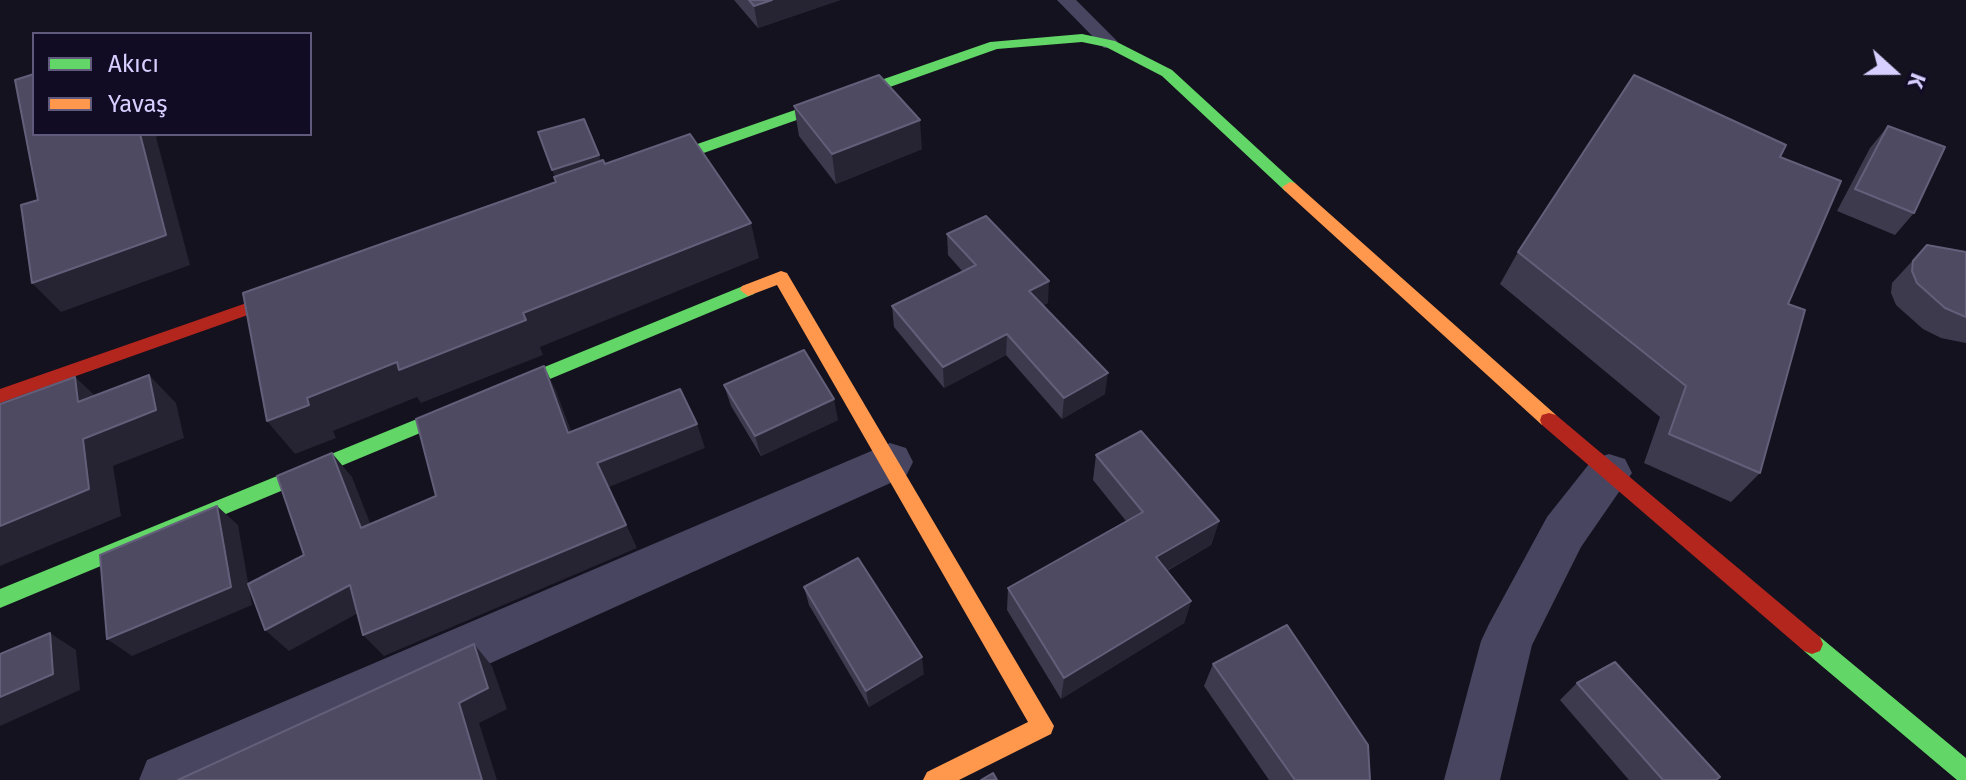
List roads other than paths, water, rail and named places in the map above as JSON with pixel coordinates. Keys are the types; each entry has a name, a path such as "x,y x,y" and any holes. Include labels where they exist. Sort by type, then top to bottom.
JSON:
{"street":[{"path":"633,172 995,45 1082,38 1110,44 1167,73 1417,304 1609,473 1966,773"},
{"path":"0,599 781,277 1043,726 935,780"},
{"path":"0,396 317,284"},
{"path":"167,780 890,462"},
{"path":"1472,780 1507,641 1564,532 1609,473"}],"lane":[{"path":"1066,0 1110,44"}]}
